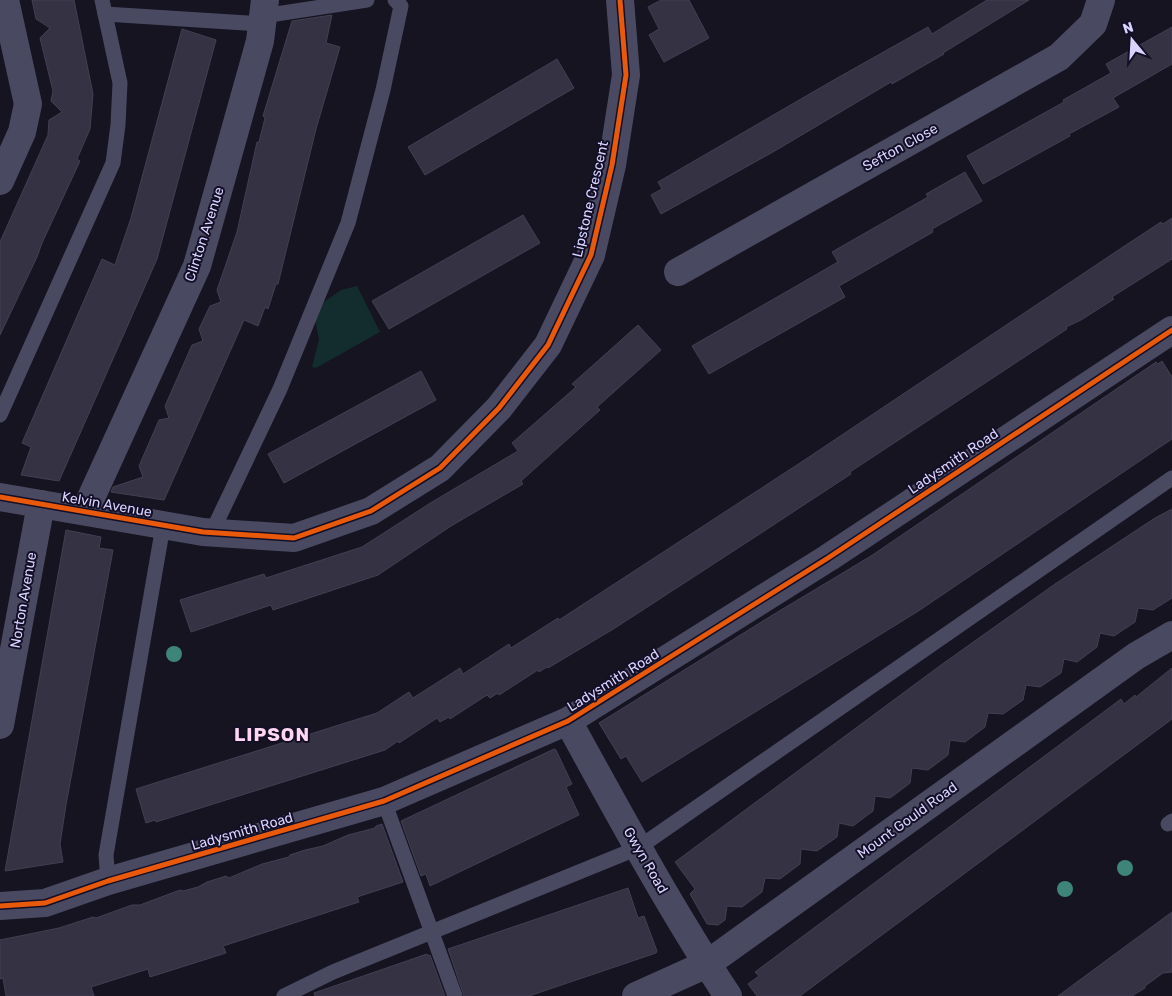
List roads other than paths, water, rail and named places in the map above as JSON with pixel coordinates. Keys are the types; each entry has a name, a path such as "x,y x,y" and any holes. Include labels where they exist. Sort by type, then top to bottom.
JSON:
{"street":[{"path":"0,181 22,132 28,104 5,0"},
{"name":"Lipstone Crescent","path":"211,534 294,538 371,511 440,468 499,408 552,338 591,255 612,165 626,75 620,0"},
{"name":"Sefton Close","path":"678,272 1059,57 1094,24 1101,0"},
{"name":"Clinton Avenue","path":"85,511 197,266 260,42 263,13"},
{"name":"Ladysmith Road","path":"0,906 46,902 108,881 384,802 568,721 828,558 1169,339"},
{"name":"Kelvin Avenue","path":"0,497 211,534"},
{"name":"Norton Avenue","path":"0,725 41,504"},
{"name":"Mount Gould Road","path":"636,996 707,964 1136,656 1172,635"},
{"name":"Gwyn Road","path":"568,721 638,848 728,996"}],"lane":[{"path":"0,415 113,162 118,125 120,83 104,7 263,13 367,0"},
{"path":"211,534 280,389 348,223 383,90 401,6 395,0"},
{"path":"284,996 333,972 638,848 1172,478"},
{"path":"108,881 106,855 163,526"},
{"path":"384,802 455,996"}],"district":[{"name":"LIPSON","path":"272,734"}]}
